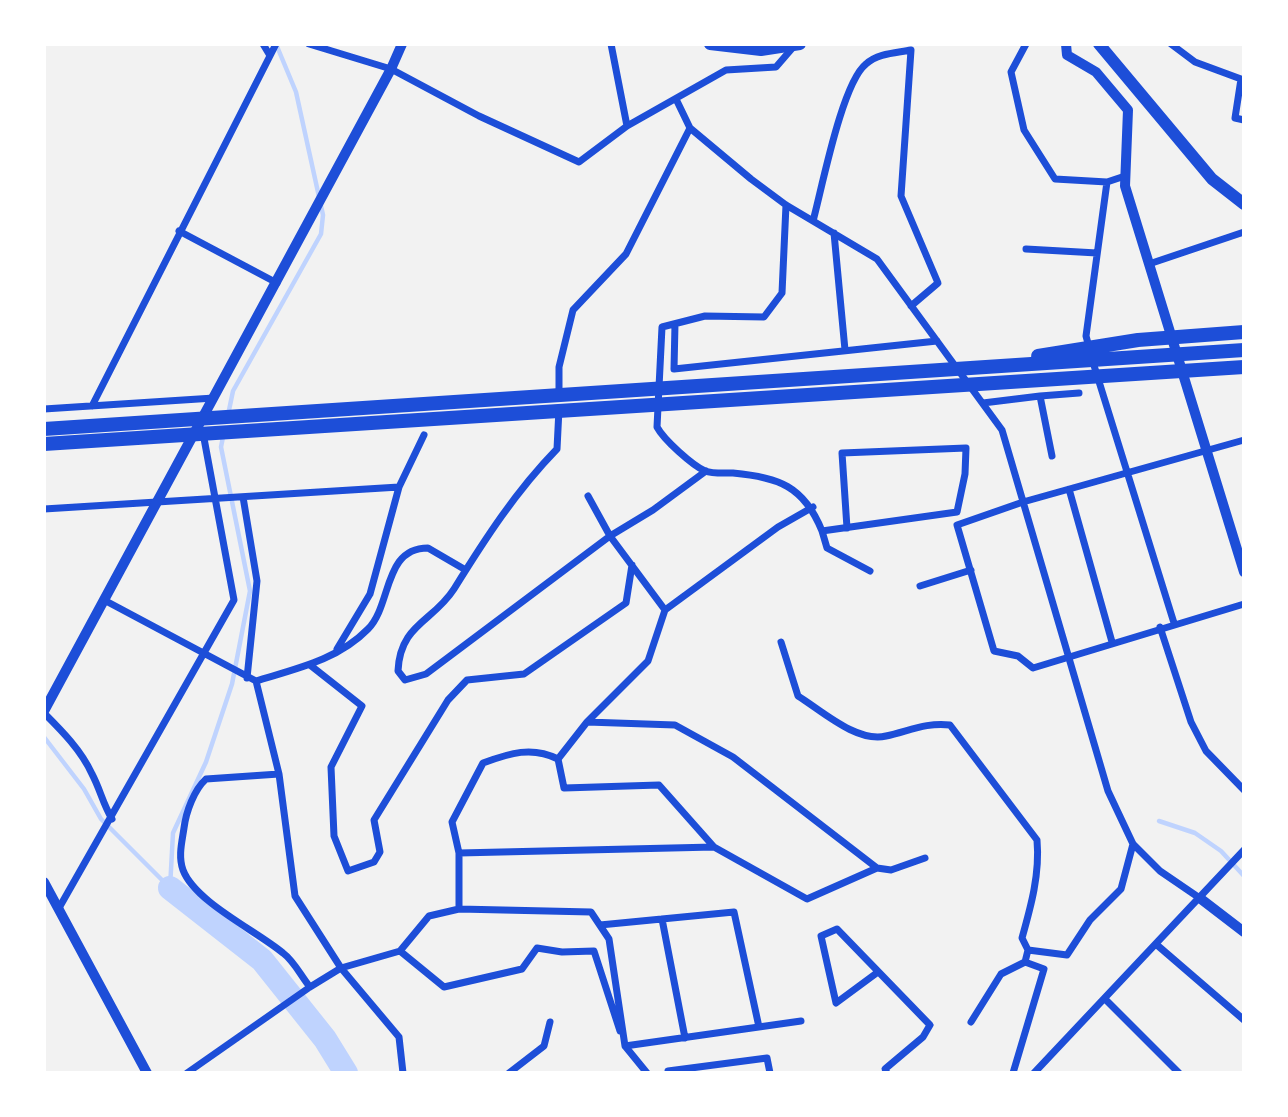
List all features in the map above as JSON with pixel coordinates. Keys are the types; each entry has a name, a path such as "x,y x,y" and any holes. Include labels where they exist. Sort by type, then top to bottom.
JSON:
{"highway":[{"path":"989,366 1069,349 1244,332"},
{"path":"44,429 1244,350"},
{"path":"44,444 1244,367"}],"main road":[{"path":"709,44 761,50 798,45"},
{"path":"1103,45 1212,179 1244,203"},
{"path":"44,883 60,908 147,1073"}],"street":[{"path":"263,44 269,54"},
{"path":"92,406 276,44"},
{"path":"309,44 391,69 479,117 579,162 628,126 726,70 776,67 798,45"},
{"path":"112,819 101,802 94,776 82,755 44,712 391,69 401,44"},
{"path":"611,44 628,126"},
{"path":"1026,44 1011,72 1024,131 1055,179 1107,182 1125,176"},
{"path":"1066,44 1067,55 1096,72 1128,110 1125,186 1244,572"},
{"path":"1171,44 1195,62 1241,79 1235,118 1244,120"},
{"path":"813,221 846,98 856,75 875,57 911,47 900,176 901,196 938,283 911,306"},
{"path":"676,99 690,128 786,205 877,259 1002,429 1108,791 1133,844 1160,872 1244,932"},
{"path":"690,128 626,254 573,310 559,367 557,449 525,482 464,569 452,592 410,631 398,654 398,671 405,680 426,674 610,536 653,510 706,471"},
{"path":"1107,182 1086,336 1174,623"},
{"path":"786,205 782,293 764,317 705,316 662,327 657,427 663,438 706,471 768,476 794,489 813,507 827,548 870,571"},
{"path":"179,231 276,283"},
{"path":"1149,264 1244,232"},
{"path":"834,233 845,351"},
{"path":"1026,249 1097,253"},
{"path":"675,324 674,369 937,341"},
{"path":"983,403 1079,393"},
{"path":"1040,396 1052,456"},
{"path":"44,409 215,398"},
{"path":"60,908 234,600 201,424"},
{"path":"333,655 370,594 399,487 424,435"},
{"path":"1244,440 1023,502 957,525 994,651 1018,656 1033,668 1160,627 1244,604"},
{"path":"822,531 847,528 957,512 965,474 966,448 842,453 847,528"},
{"path":"44,509 399,487"},
{"path":"1069,489 1112,642"},
{"path":"588,496 610,536 665,610"},
{"path":"243,497 257,581 247,678"},
{"path":"813,507 778,527 707,582 665,610 648,661 587,722 558,759 564,788 659,785 714,847 807,899 877,868"},
{"path":"104,600 203,656 256,681 333,655 368,629 380,611 389,578 409,552 428,548 464,569"},
{"path":"310,664 362,706 331,767 334,836 348,871 374,862 380,852 374,820 447,700 467,680 524,674 626,603 632,565"},
{"path":"920,586 971,570"},
{"path":"1160,627 1191,722 1206,751 1244,790"},
{"path":"781,642 798,696 855,732 883,737 934,723 950,725 1037,840 1039,859 1033,901 1022,938 1028,950 1025,962"},
{"path":"256,681 279,774 295,896 341,968 399,1037 403,1073"},
{"path":"587,722 676,725 733,757 877,868 891,870 925,858"},
{"path":"459,909 458,853 452,822 483,763 505,755 540,750 558,759"},
{"path":"279,774 206,779 199,785 185,819 180,856 184,872 192,884 212,902 285,954 310,987"},
{"path":"1028,950 1067,955 1090,919 1121,888 1133,844"},
{"path":"458,853 714,847"},
{"path":"1034,1073 1106,1000 1244,850"},
{"path":"187,1073 341,968 400,951 429,916 459,909 591,912 609,939 625,1046"},
{"path":"600,925 734,912 760,1027"},
{"path":"662,919 685,1038"},
{"path":"878,972 836,1003 821,936 837,929 930,1025 923,1037 885,1069 887,1073"},
{"path":"1157,945 1244,1020"},
{"path":"400,951 444,986 522,969 537,948 562,952 594,951 625,1046 647,1073"},
{"path":"971,1022 1001,974 1025,962 1045,969 1013,1073"},
{"path":"1106,1000 1179,1073"},
{"path":"625,1046 801,1021"},
{"path":"509,1073 544,1046 550,1022"},
{"path":"668,1071 767,1059 770,1073"}],"waterway":[{"path":"228,415 233,391 321,234 323,215 296,92 276,44"},
{"path":"170,888 173,833 206,762 232,684 250,591 221,447 223,437"},
{"path":"44,737 84,789 101,819 170,888"},
{"path":"1159,821 1195,833 1221,851 1244,876"},
{"path":"170,888 262,960 325,1039 346,1073"}]}
